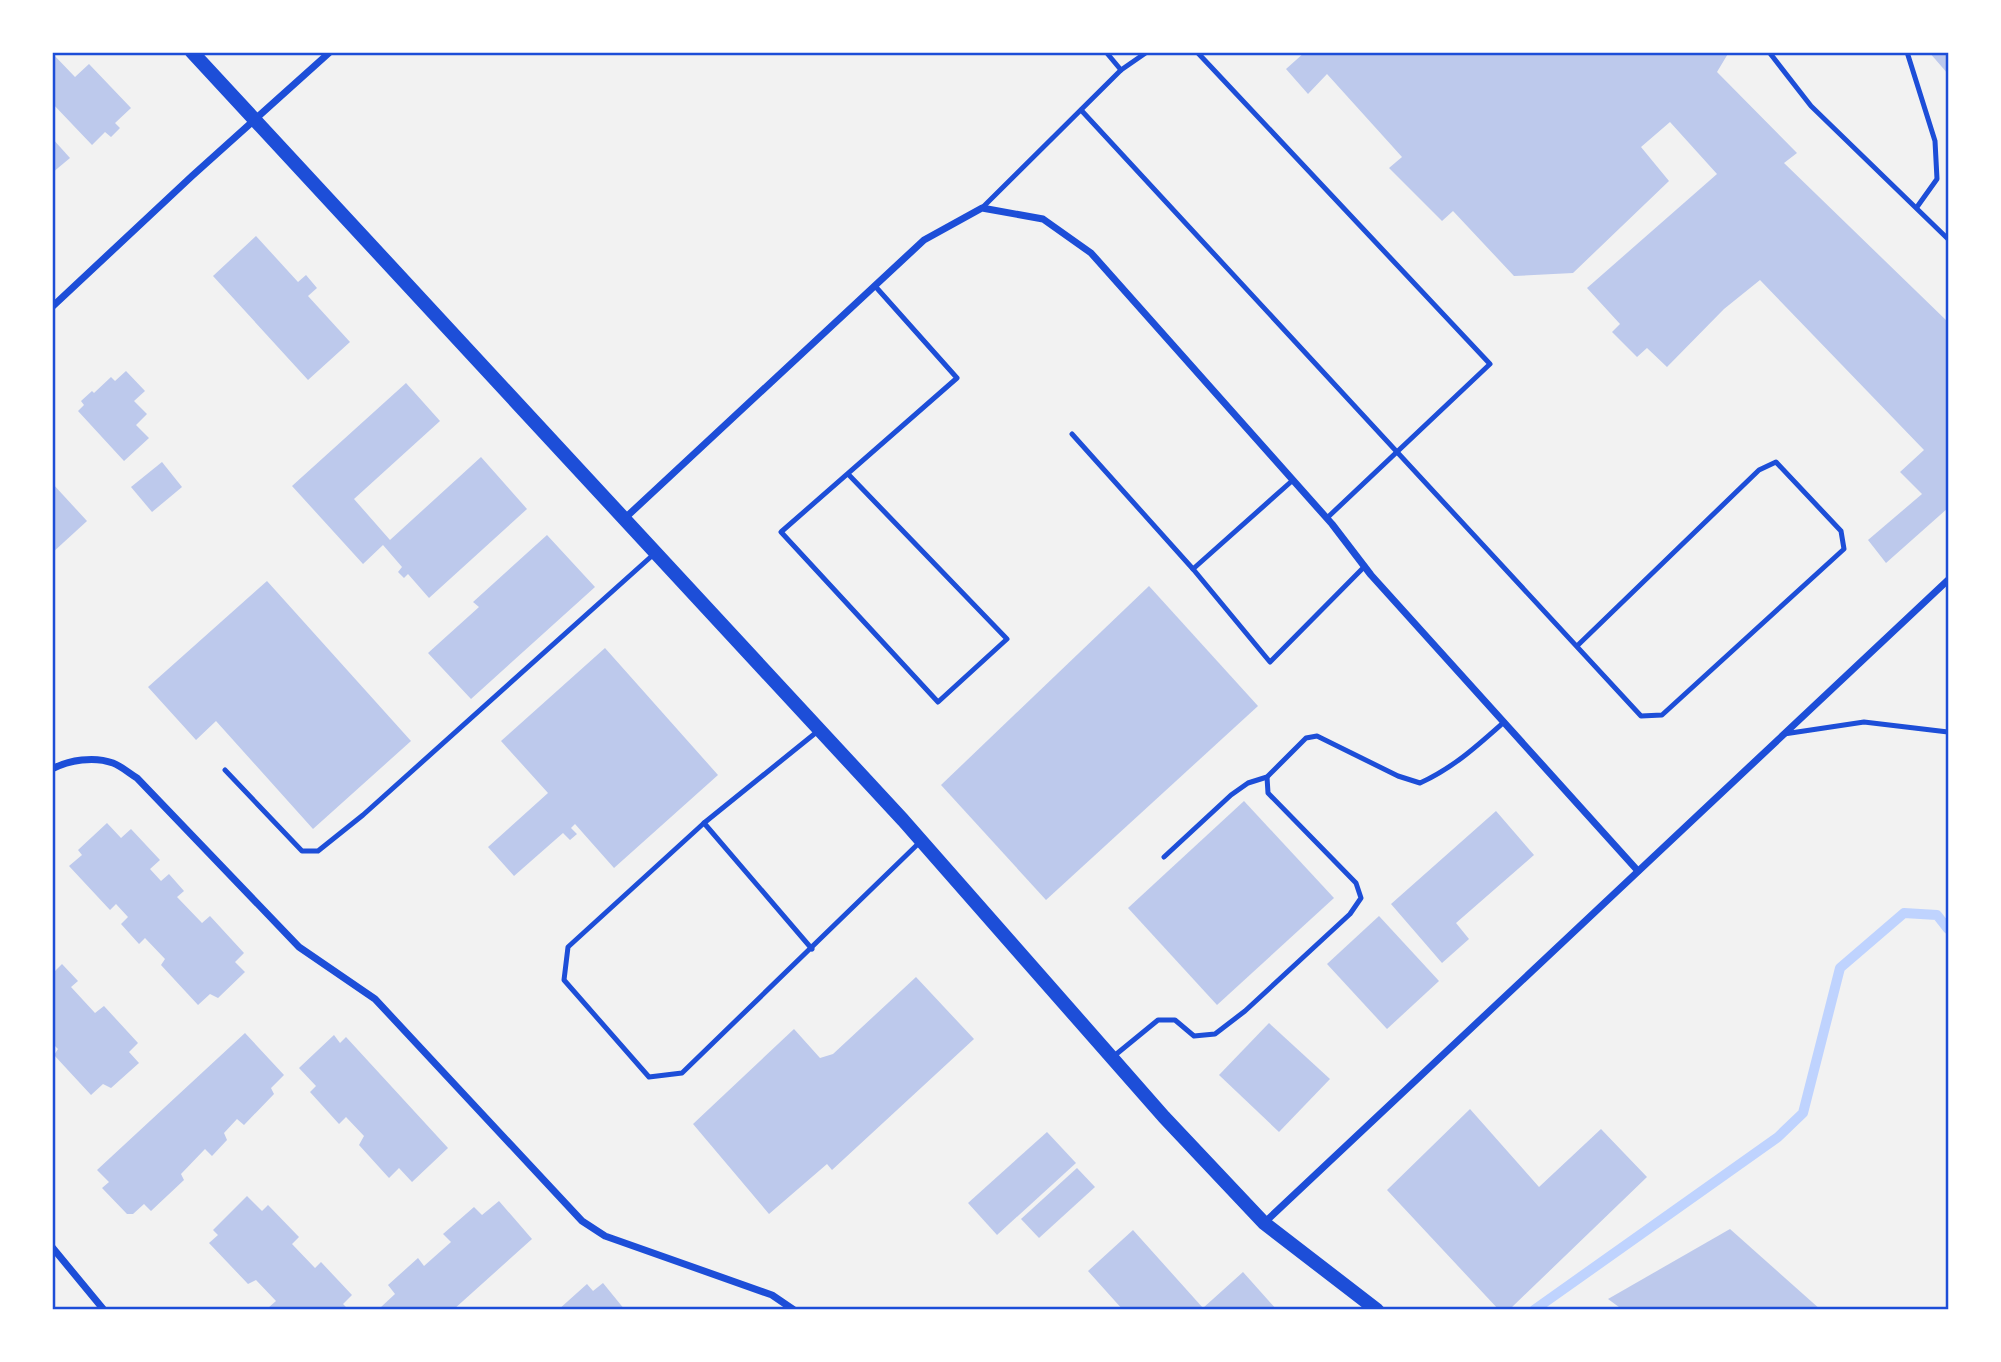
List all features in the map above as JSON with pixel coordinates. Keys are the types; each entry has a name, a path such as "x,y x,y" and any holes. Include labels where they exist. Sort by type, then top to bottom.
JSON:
{"main road":[{"path":"192,52 921,841 1164,1117 1264,1223 1377,1310"}],"street":[{"path":"52,307 330,52"},
{"path":"623,520 924,240 982,208 1043,219 1091,253 1327,518 1365,566 1638,871"},
{"path":"1264,1223 1948,580"},
{"path":"52,769 66,761 91,760 112,763 137,778 299,947 375,999 582,1221 605,1237 772,1296 794,1310"},
{"path":"52,1247 104,1310"}],"lane":[{"path":"1106,52 1121,71"},
{"path":"982,208 1121,71 1147,52"},
{"path":"1197,52 1490,364 1327,518"},
{"path":"1769,52 1811,106 1948,239"},
{"path":"1907,52 1935,141 1937,179 1917,207"},
{"path":"1081,110 1641,716 1662,715 1843,549 1841,531 1776,462 1759,470 1577,646"},
{"path":"848,474 1007,639 939,702 781,532 957,378 875,286"},
{"path":"1072,435 1193,569 1270,662 1365,566"},
{"path":"1193,569 1293,480"},
{"path":"225,770 302,850 318,851 363,815 654,554"},
{"path":"1164,857 1231,795 1248,783 1267,777 1306,738 1317,736 1398,776 1420,783 1441,774 1470,754 1504,722"},
{"path":"1784,734 1864,722 1948,732"},
{"path":"819,730 704,823 568,947 564,980 649,1077 682,1073 921,841"},
{"path":"1112,1058 1158,1020 1175,1020 1194,1036 1215,1034 1245,1011 1350,914 1361,898 1356,883 1268,793 1267,777"},
{"path":"704,823 812,949"}],"building":[{"path":"1305,52 1729,52 1717,72 1797,153 1784,163 1948,322 1948,508 1886,563 1868,540 1922,494 1900,472 1924,450 1760,280 1724,309 1667,367 1647,348 1637,357 1612,332 1620,324 1587,288 1717,174 1670,122 1641,147 1669,181 1573,273 1514,276 1453,211 1442,221 1389,168 1402,157 1327,74 1308,94 1286,69"},
{"path":"1929,52 1948,52 1948,74"},
{"path":"52,53 75,77 89,64 131,108 115,123 120,128 111,137 105,132 92,145 52,103"},
{"path":"52,138 70,158 52,173"},
{"path":"256,236 298,282 306,275 317,288 308,296 350,342 308,380 213,276"},
{"path":"126,371 145,391 134,401 147,414 136,425 149,438 124,461 78,411 84,405 81,401 92,391 94,393 111,377 115,381"},
{"path":"406,383 440,421 354,499 390,540 481,457 527,509 429,598 408,574 404,578 398,572 402,567 383,545 363,564 292,486"},
{"path":"162,462 182,487 152,512 131,487"},
{"path":"52,483 87,521 52,553"},
{"path":"547,535 595,587 471,699 428,653 479,607 473,602"},
{"path":"267,581 411,741 313,829 216,721 196,740 148,687"},
{"path":"1149,586 1258,706 1046,900 941,785"},
{"path":"605,648 718,775 614,868 575,824 571,828 577,834 570,840 563,833 514,876 488,847 548,793 501,741"},
{"path":"1244,801 1334,898 1217,1005 1128,908"},
{"path":"1496,811 1534,855 1456,923 1469,939 1442,963 1391,904"},
{"path":"107,823 121,838 131,829 160,860 150,869 161,881 169,874 184,891 177,897 202,923 210,916 244,953 235,962 245,972 218,998 210,994 198,1005 161,965 165,959 145,938 139,944 121,924 128,917 116,904 110,910 69,866 82,855 78,850"},
{"path":"1379,916 1439,981 1387,1029 1327,964"},
{"path":"62,964 78,981 71,987 95,1013 104,1006 138,1043 129,1052 139,1063 111,1088 103,1084 91,1095 54,1055 58,1049 52,1043 52,969 54,972"},
{"path":"916,977 974,1039 832,1170 827,1164 769,1214 693,1124 794,1029 820,1058 833,1054"},
{"path":"1269,1023 1330,1079 1279,1132 1219,1075"},
{"path":"245,1033 284,1075 271,1088 274,1094 244,1125 237,1119 224,1133 227,1140 212,1156 205,1149 181,1174 184,1180 151,1211 144,1204 133,1214 127,1214 102,1188 109,1182 97,1170"},
{"path":"334,1035 340,1043 346,1037 448,1148 412,1182 399,1168 389,1178 359,1145 364,1136 346,1117 339,1124 310,1092 316,1086 299,1068"},
{"path":"1470,1109 1539,1187 1601,1129 1647,1177 1509,1310 1499,1310 1387,1190"},
{"path":"1047,1132 1076,1163 997,1235 968,1203"},
{"path":"1077,1168 1095,1187 1039,1238 1021,1219"},
{"path":"247,1196 262,1211 268,1205 299,1237 292,1244 315,1268 321,1262 352,1295 343,1304 349,1310 268,1308 276,1301 256,1280 248,1284 209,1243 218,1235 213,1230"},
{"path":"499,1201 532,1239 453,1310 383,1310 381,1307 395,1294 388,1285 418,1258 424,1266 451,1242 443,1234 474,1207 482,1215"},
{"path":"1730,1229 1821,1310 1623,1310 1608,1299"},
{"path":"1133,1230 1203,1308 1243,1272 1277,1310 1123,1310 1088,1271"},
{"path":"603,1283 625,1310 558,1310 587,1284 593,1291"}],"waterway":[{"path":"1534,1310 1778,1137 1803,1113 1840,968 1904,913 1937,915 1948,929"}]}
